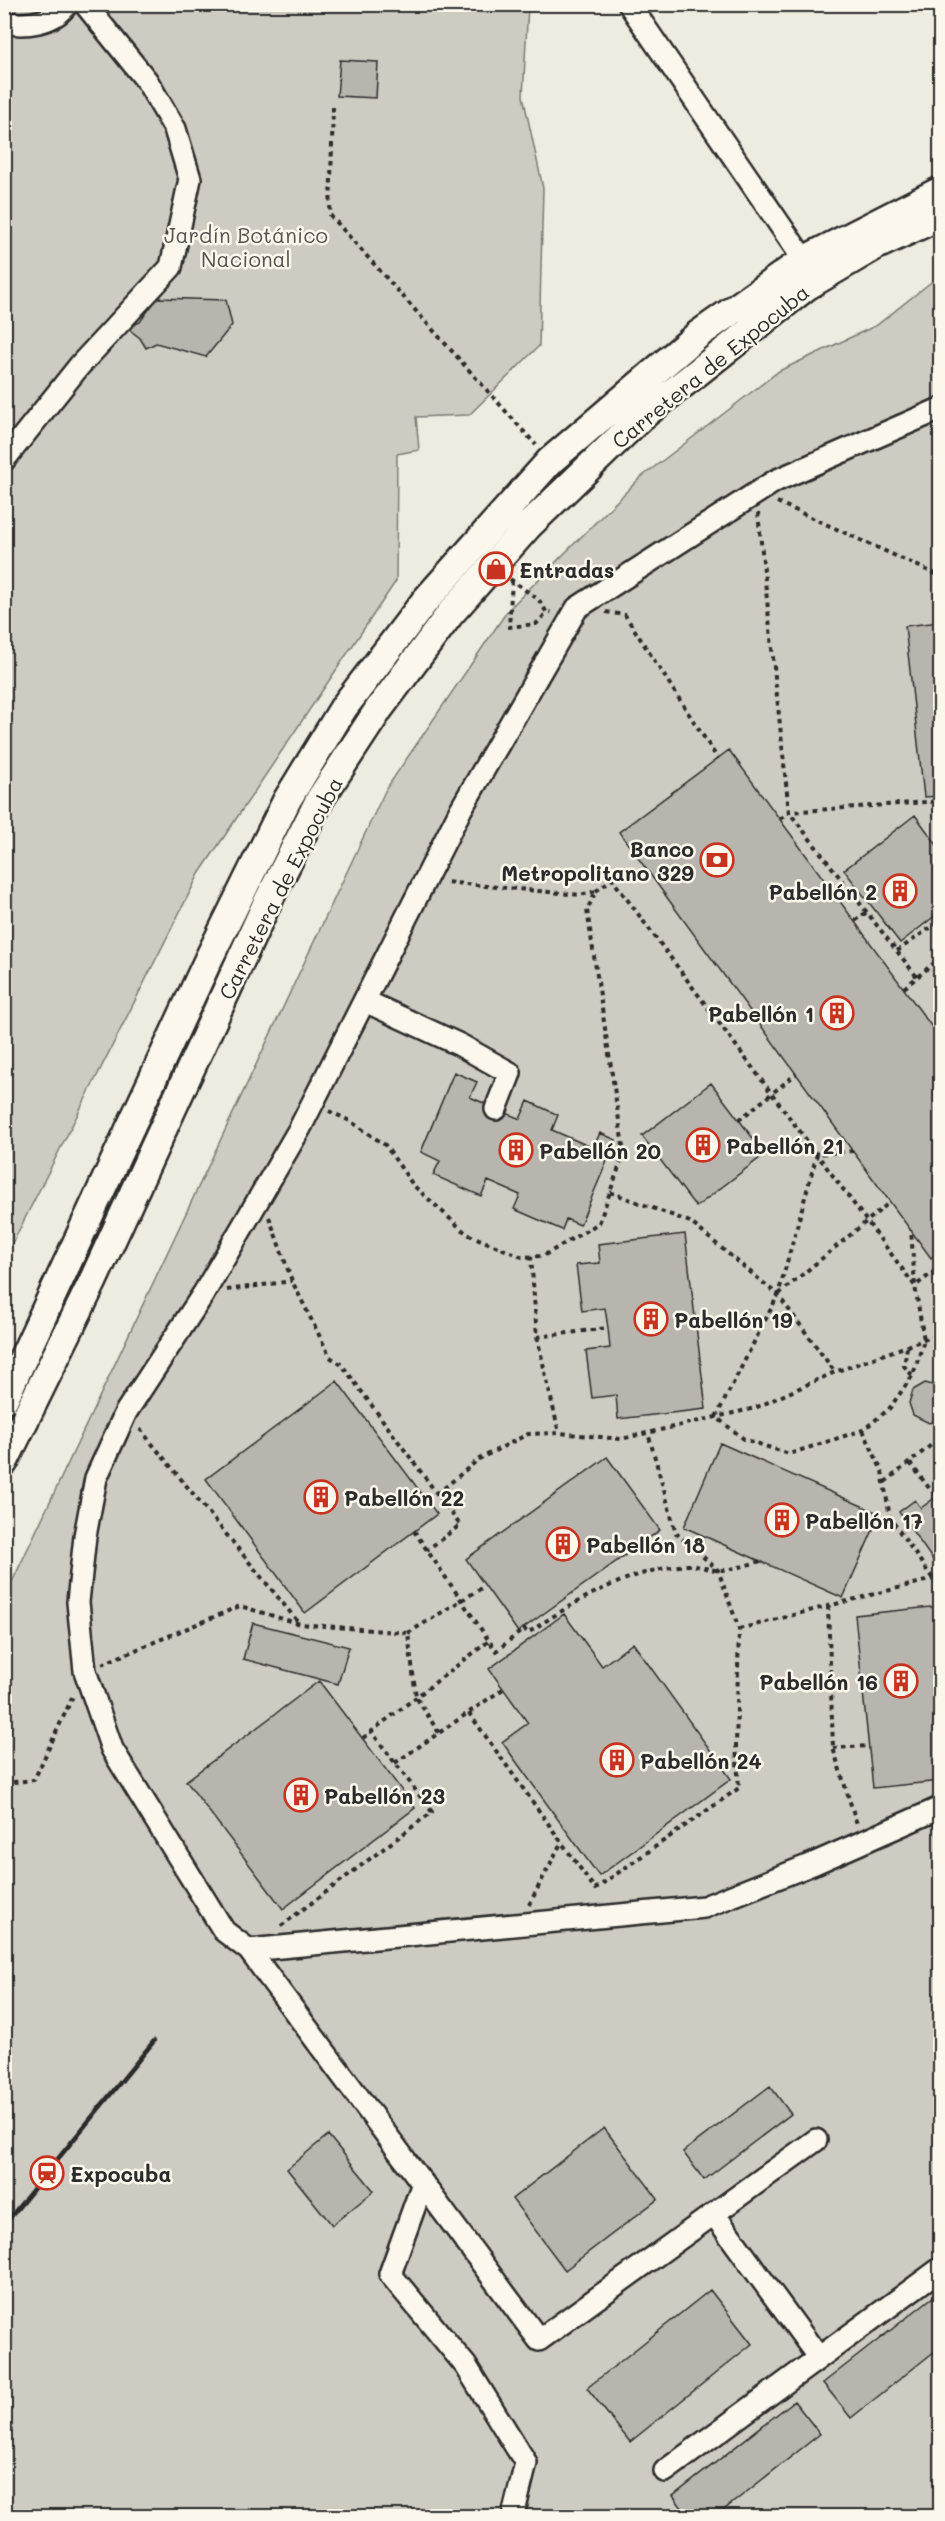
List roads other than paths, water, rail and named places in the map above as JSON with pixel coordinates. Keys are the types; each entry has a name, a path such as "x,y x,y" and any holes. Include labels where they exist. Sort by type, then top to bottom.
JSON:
{"main road":[{"name":"Carretera de Expocuba","path":"4,1399 209,958 287,800 344,707 424,601 550,461 699,334 804,260 940,191"},
{"name":"Carretera de Expocuba","path":"4,1462 92,1283 267,903 320,799 379,709 450,614 502,573 528,525 641,417 807,286 875,246 940,216"}],"street":[{"path":"4,21 17,25 48,20 67,4"},
{"path":"4,460 80,364 171,267 190,179 174,129 147,81 85,4"},
{"path":"629,4 804,260"},
{"path":"816,2140 539,2340 249,1950 224,1931 118,1758 85,1671 78,1602 84,1536 96,1478 126,1412 204,1293 300,1128 461,809 577,608 775,481 940,409"},
{"path":"365,1001 460,1046 510,1073 496,1109"},
{"path":"249,1950 704,1907 940,1808"},
{"path":"423,2183 390,2274 466,2366 526,2463 513,2517"},
{"path":"714,2214 819,2358"},
{"path":"665,2470 940,2269"}],"railway":[{"path":"4,2225 154,2041"}],"place":[{"name":"Entradas","path":"496,569"},
{"name":"Banco Metropolitano 329","path":"717,860"},
{"name":"Pabellón 2","path":"900,891"},
{"name":"Pabellón 1","path":"837,1013"},
{"name":"Pabellón 21","path":"703,1145"},
{"name":"Pabellón 20","path":"516,1150"},
{"name":"Pabellón 19","path":"651,1319"},
{"name":"Pabellón 22","path":"321,1497"},
{"name":"Pabellón 17","path":"782,1520"},
{"name":"Pabellón 18","path":"563,1544"},
{"name":"Pabellón 16","path":"901,1681"},
{"name":"Pabellón 24","path":"617,1760"},
{"name":"Pabellón 23","path":"301,1795"},
{"name":"Expocuba","path":"47,2173"}],"park label":[{"name":"Jardín Botánico Nacional","path":"246,246"}]}
